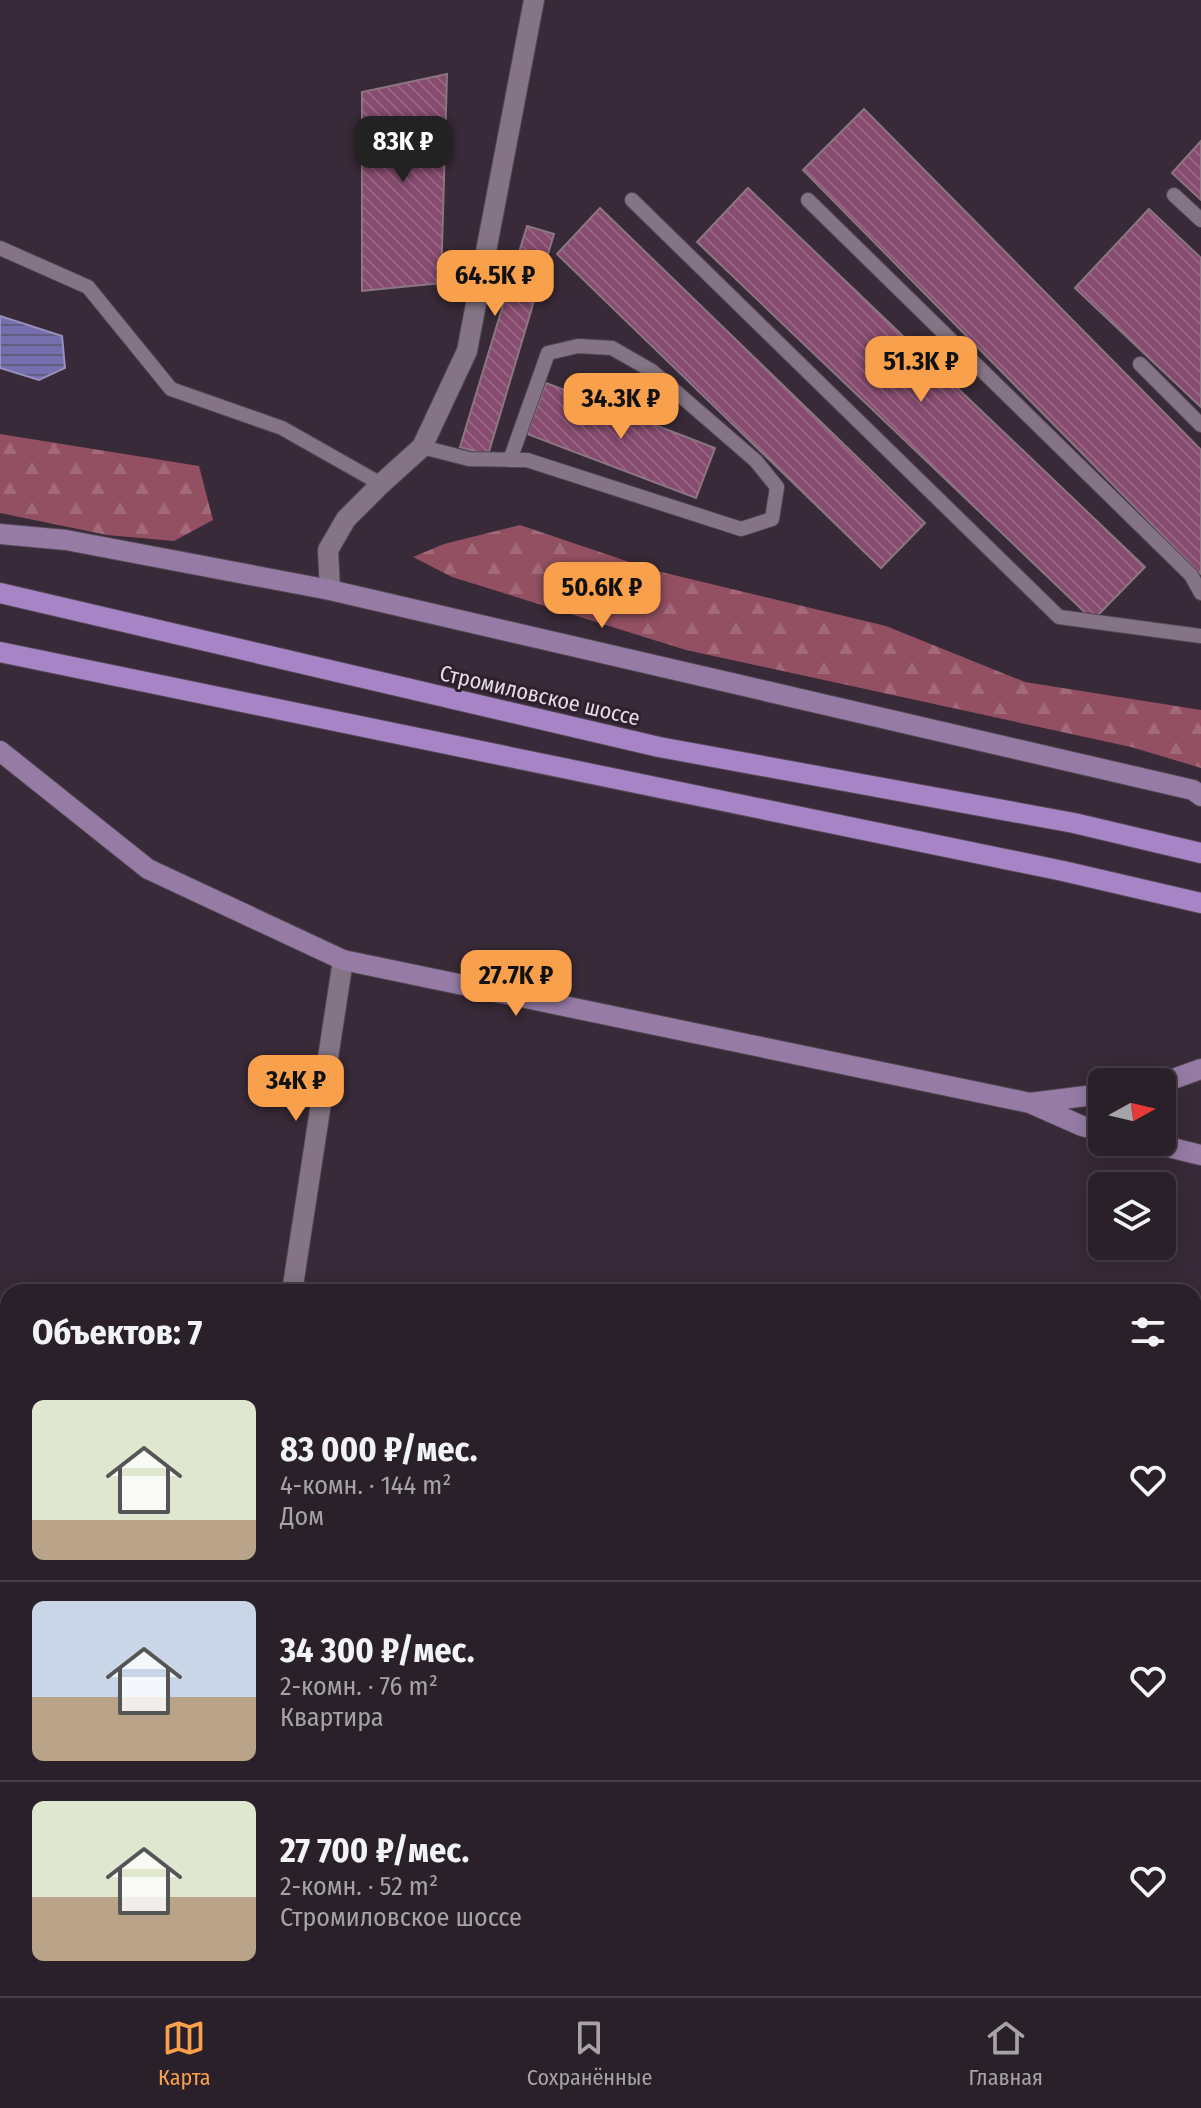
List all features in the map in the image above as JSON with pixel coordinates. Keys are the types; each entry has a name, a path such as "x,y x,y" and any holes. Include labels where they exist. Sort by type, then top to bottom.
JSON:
{"main road":[{"path":"0,534 66,540 330,590 1198,792"},
{"name":"Стромиловское шоссе","path":"0,593 659,747 1074,823 1201,853"},
{"path":"0,652 1063,871 1201,903"},
{"path":"0,751 148,869 343,960 1030,1103 1088,1128"},
{"path":"1176,1078 1201,1069"},
{"path":"1030,1103 1088,1096"},
{"path":"1176,1149 1201,1155"}],"street":[{"path":"330,590 328,550 346,519 422,447 467,351 534,0"},
{"path":"293,1284 343,960"}],"lane":[{"path":"1174,195 1201,220"},
{"path":"632,200 1059,617 1201,636"},
{"path":"808,200 1191,575 1201,593"},
{"path":"0,248 88,287 171,389 282,428 381,484"},
{"path":"422,447 469,459 510,460 527,460 741,529 772,519 777,487 756,461 652,371 612,348 578,346 548,353 510,460"},
{"path":"1140,364 1201,425"}],"green space":[{"path":"0,434 199,466 213,520 174,541 107,535 0,513"},
{"path":"520,525 653,570 886,626 1025,682 1201,710 1201,768 1131,747 686,650 452,577 413,557 444,544"}],"shaded area":[{"path":"0,316 62,336 65,368 39,380 0,368"}],"building":[{"path":"447,74 441,283 362,291 362,92"},
{"path":"864,109 1201,450 1201,574 803,170"},
{"path":"1201,141 1201,200 1172,173"},
{"path":"748,188 1145,567 1093,620 697,242"},
{"path":"600,208 925,523 881,568 557,254"},
{"path":"1149,209 1201,258 1201,407 1075,288"},
{"path":"527,226 554,234 488,455 460,447"},
{"path":"546,383 715,448 696,498 527,434"}]}
